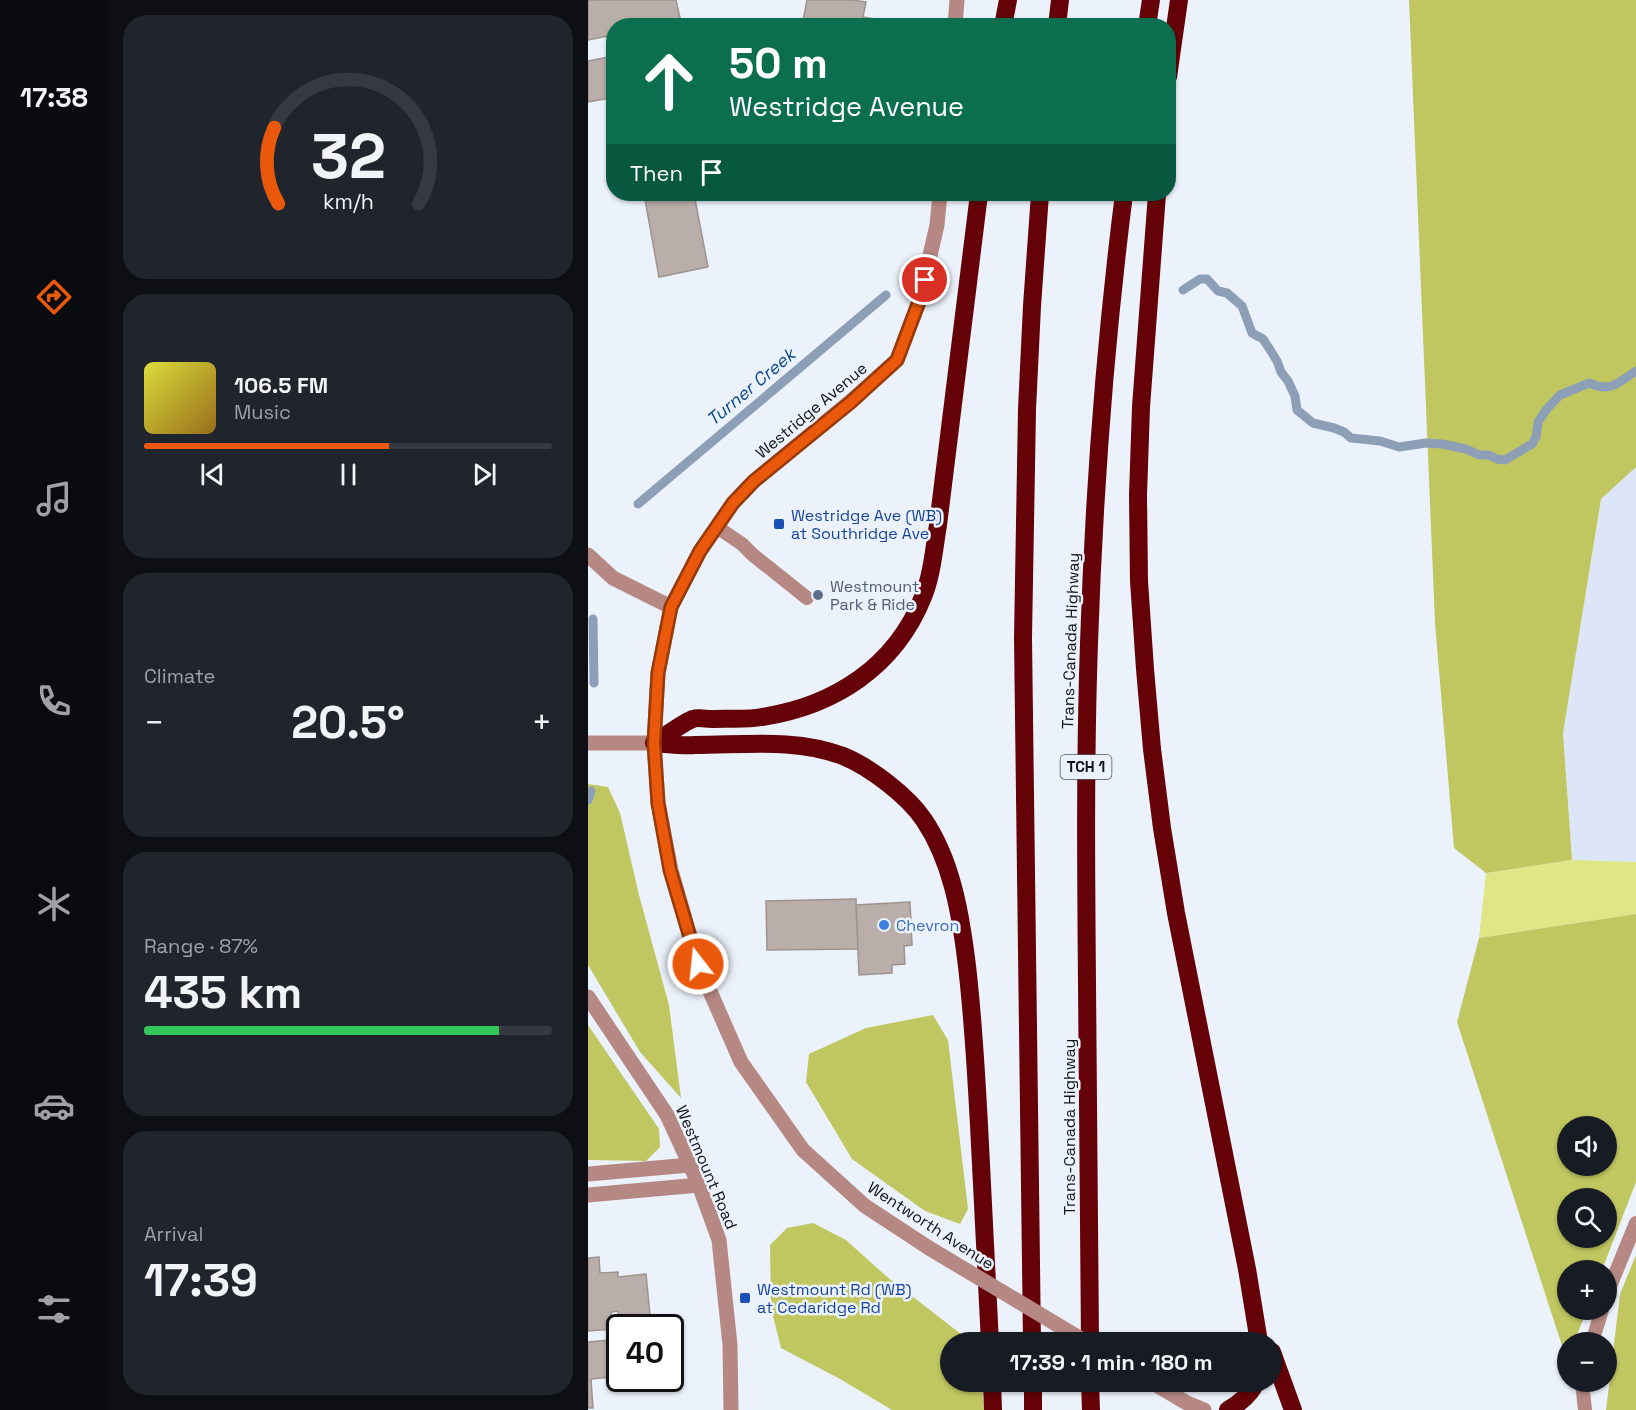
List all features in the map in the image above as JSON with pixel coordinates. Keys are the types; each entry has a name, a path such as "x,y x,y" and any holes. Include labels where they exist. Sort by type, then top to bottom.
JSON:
{"highway":[{"path":"1005,18 1008,0"},
{"path":"1058,18 1060,0"},
{"path":"1148,18 1151,0"},
{"path":"1176,21 1179,0"},
{"path":"654,743 693,719 758,718 789,712 824,700 857,681 885,657 906,630 923,596 936,535 978,201"},
{"path":"1032,1332 1023,616 1028,398 1040,201"},
{"name":"Trans-Canada Highway","path":"1088,1332 1086,759 1089,644 1100,423 1123,201"},
{"path":"1156,201 1141,407 1138,495 1139,581 1145,669 1161,817 1176,913 1257,1332"},
{"path":"654,743 692,746 780,744 813,748 843,756 872,772 899,792 924,820 941,854 954,889 970,989 989,1332"},
{"path":"1246,1269 1266,1332"},
{"path":"1282,1380 1293,1410"},
{"path":"992,1392 993,1410"},
{"path":"1033,1392 1033,1410"},
{"path":"1090,1392 1091,1410"},
{"path":"1228,1410 1238,1405 1250,1392"}],"street":[{"path":"956,18 957,0"},
{"name":"Westridge Avenue","path":"654,743 658,673 671,607 700,551 733,503 754,481 851,402 897,360 920,299 937,225 939,201"},
{"path":"588,555 612,578 671,607"},
{"path":"588,743 654,743"},
{"name":"Wentworth Avenue","path":"654,743 658,803 670,870 698,964 741,1062 803,1150 865,1206 929,1248 1071,1332"},
{"name":"Westmount Road","path":"588,997 667,1115 699,1185 719,1240 730,1345 731,1410"},
{"path":"588,1174 690,1165"},
{"path":"588,1195 699,1185"},
{"path":"1168,1392 1204,1410"}],"lane":[{"path":"717,527 742,544 807,598"},
{"path":"1617,1269 1636,1223"},
{"path":"1583,1392 1585,1410"}],"shaded area":[{"path":"1636,467 1636,862 1572,860 1563,733 1601,499"}],"green space":[{"path":"1409,0 1636,0 1636,467 1601,499 1563,733 1572,860 1486,873 1454,848 1435,623"},
{"path":"588,784 608,787 620,813 639,895 669,1005 681,1098 640,1052 588,965"},
{"path":"1572,860 1636,862 1636,914 1479,938 1486,873"},
{"path":"1636,914 1636,1182 1617,1231 1617,1188 1557,1188 1557,1248 1610,1248 1606,1260 1557,1260 1557,1320 1583,1320 1578,1332 1558,1332 1457,1022 1479,938"},
{"path":"933,1015 948,1040 968,1209 960,1224 925,1211 852,1159 806,1082 809,1054 866,1028"},
{"path":"588,1025 659,1129 660,1147 646,1161 588,1160"},
{"path":"813,1223 846,1240 886,1276 958,1332 940,1332 940,1392 983,1392 984,1410 892,1410 781,1348 771,1308 770,1245 787,1228"},
{"path":"1636,1255 1636,1410 1606,1410 1608,1392 1617,1392 1615,1332 1620,1294"}],"building":[{"path":"676,0 680,18 606,18 606,37 588,40 588,1"},
{"path":"807,0 852,0 866,2 863,17 869,18 804,18"},
{"path":"606,58 606,99 588,102 588,61"},
{"path":"645,201 695,201 708,267 659,277"},
{"name":"Chevron","path":"856,899 858,949 767,950 766,901"},
{"name":"Chevron","path":"910,902 912,945 904,946 905,964 892,965 892,973 859,975 856,905"},
{"path":"599,1257 600,1273 618,1272 618,1277 646,1274 650,1314 611,1312 611,1314 606,1314 606,1330 588,1331 588,1258"},
{"path":"606,1340 606,1377 591,1379 593,1408 588,1408 588,1342"}],"waterway":[{"name":"Turner Creek","path":"1183,290 1200,279 1207,279 1218,291 1227,293 1242,306 1252,333 1263,339 1288,381 1295,396 1297,410 1313,423 1334,428 1351,438 1380,441 1399,447 1426,443 1442,444 1505,460 1532,444 1536,437 1538,422 1560,395 1589,383 1604,387 1614,385 1636,371"},
{"name":"Turner Creek","path":"638,504 886,295"},
{"name":"Turner Creek","path":"593,619 594,683"},
{"name":"Turner Creek","path":"588,800 591,791"}],"place":[{"name":"Westridge Ave (WB) at Southridge Ave","path":"779,524"},
{"name":"Westmount Park & Ride","path":"818,595"},
{"name":"Chevron","path":"884,925"},
{"name":"Westmount Rd (WB) at Cedaridge Rd","path":"745,1298"}],"route":[{"path":"698,964 670,870 658,803 654,743 658,673 671,607 700,551 733,503 754,481 851,402 897,360 925,280"}]}
